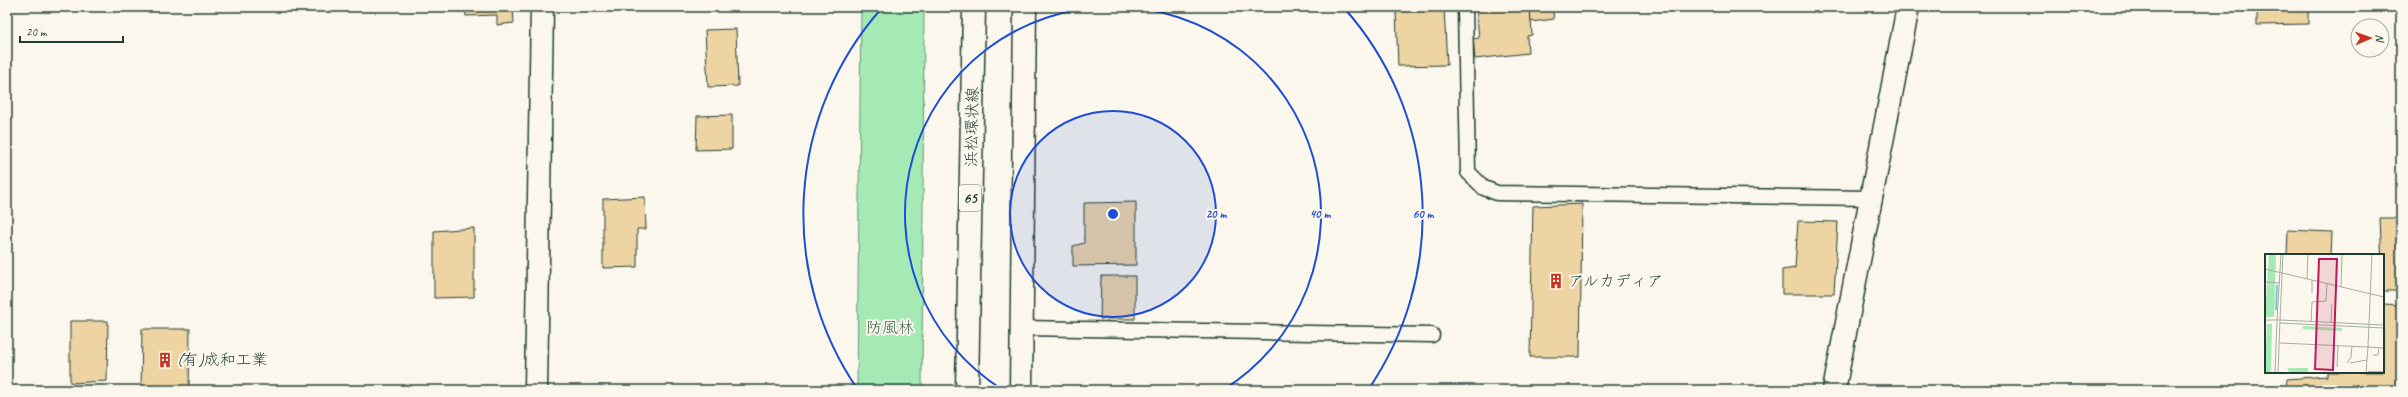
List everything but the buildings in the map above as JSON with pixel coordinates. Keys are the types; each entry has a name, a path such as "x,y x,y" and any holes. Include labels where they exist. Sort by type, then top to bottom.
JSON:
{"street":[{"path":"536,390 542,7"},
{"name":"浜松環状線","path":"967,390 974,7"},
{"path":"1020,390 1025,7"},
{"path":"1834,390 1908,7"}],"lane":[{"path":"1465,7 1468,172 1484,188 1497,193 1872,198"},
{"path":"1021,328 1432,335"}],"green space":[{"name":"防風林","path":"861,7 924,7 922,390 857,390"}],"place":[{"name":"アルカディア","path":"1556,281"},
{"name":"(有)成和工業","path":"165,360"}]}
